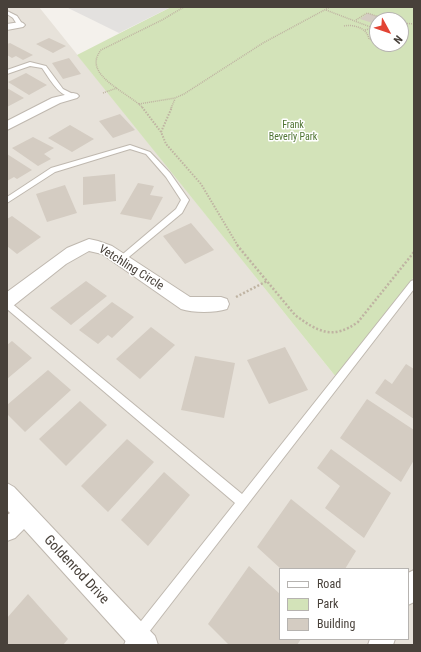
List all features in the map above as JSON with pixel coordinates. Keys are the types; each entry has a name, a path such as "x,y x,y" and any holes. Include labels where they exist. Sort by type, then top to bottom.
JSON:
{"street":[{"path":"7,27 20,25"},
{"path":"7,126 56,100 73,96"},
{"name":"Vetchling Circle","path":"7,300 67,256 88,245 99,246 121,259 187,304 221,304"},
{"name":"Goldenrod Drive","path":"7,494 138,642"},
{"path":"7,530 24,514"},
{"path":"409,591 414,582"}],"lane":[{"path":"7,12 15,17 20,25"},
{"path":"7,72 30,64 44,67 61,90 73,96"},
{"path":"7,200 53,170 130,147 148,153 168,174 185,200 179,211 121,259"},
{"path":"138,642 243,502 414,283"},
{"path":"7,304 243,502"}],"path":[{"path":"184,7 138,32 106,47 97,54 94,64 99,74 139,104 161,132 166,144 201,184 240,250 295,315 307,324 321,331 334,333 347,330 358,322 414,252"},
{"path":"139,104 175,98 184,94 263,43 330,7"},
{"path":"325,10 369,26"},
{"path":"354,26 357,21 367,13 369,14"},
{"path":"344,26 354,26 364,30 369,36"},
{"path":"364,30 369,29"},
{"path":"103,93 118,88"},
{"path":"161,132 175,98"},
{"path":"253,288 267,281"}],"shaded area":[{"path":"7,7 39,7 336,377 414,277 414,645 7,645"},
{"path":"66,7 171,7 119,33"}],"green space":[{"name":"Frank Beverly Park","path":"171,7 414,7 414,277 336,377 77,55"}],"building":[{"path":"368,13 369,13 369,22 360,19"},
{"path":"49,38 66,46 53,53 36,44"},
{"path":"10,43 33,55 23,60 16,56 12,58 7,55 7,44"},
{"path":"69,58 81,74 63,79 52,63"},
{"path":"26,73 47,85 29,95 8,82"},
{"path":"7,88 24,98 7,107"},
{"path":"120,114 135,130 113,138 99,121"},
{"path":"70,125 94,139 72,152 48,138"},
{"path":"33,137 54,148 44,154 51,159 38,166 12,148"},
{"path":"7,154 32,170 17,179 14,177 7,181"},
{"path":"115,174 116,201 83,205 83,177"},
{"path":"138,183 154,186 150,195 163,197 151,220 120,214"},
{"path":"65,185 77,213 47,222 36,194"},
{"path":"12,216 41,237 17,254 7,246 7,219"},
{"path":"191,223 214,250 185,264 163,236"},
{"path":"86,281 107,296 71,325 50,308"},
{"path":"112,302 134,317 112,338 108,335 98,344 79,330"},
{"path":"151,327 175,345 140,379 116,359"},
{"path":"12,341 32,358 7,379 7,345"},
{"path":"285,347 308,390 269,404 247,360"},
{"path":"195,356 235,363 224,418 181,410"},
{"path":"406,364 414,369 414,419 375,393 385,379 392,384"},
{"path":"48,370 71,390 25,432 7,414 7,405"},
{"path":"367,399 414,430 414,460 401,482 340,438"},
{"path":"80,401 107,425 66,466 39,439"},
{"path":"127,439 154,462 108,512 81,486"},
{"path":"331,449 391,493 364,538 325,508 340,486 317,468"},
{"path":"164,472 190,495 148,546 121,520"},
{"path":"291,499 356,551 346,568 280,568 257,547"},
{"path":"249,566 279,593 279,640 300,640 297,645 229,645 208,624"},
{"path":"28,594 68,639 63,645 7,645 7,618"}]}
